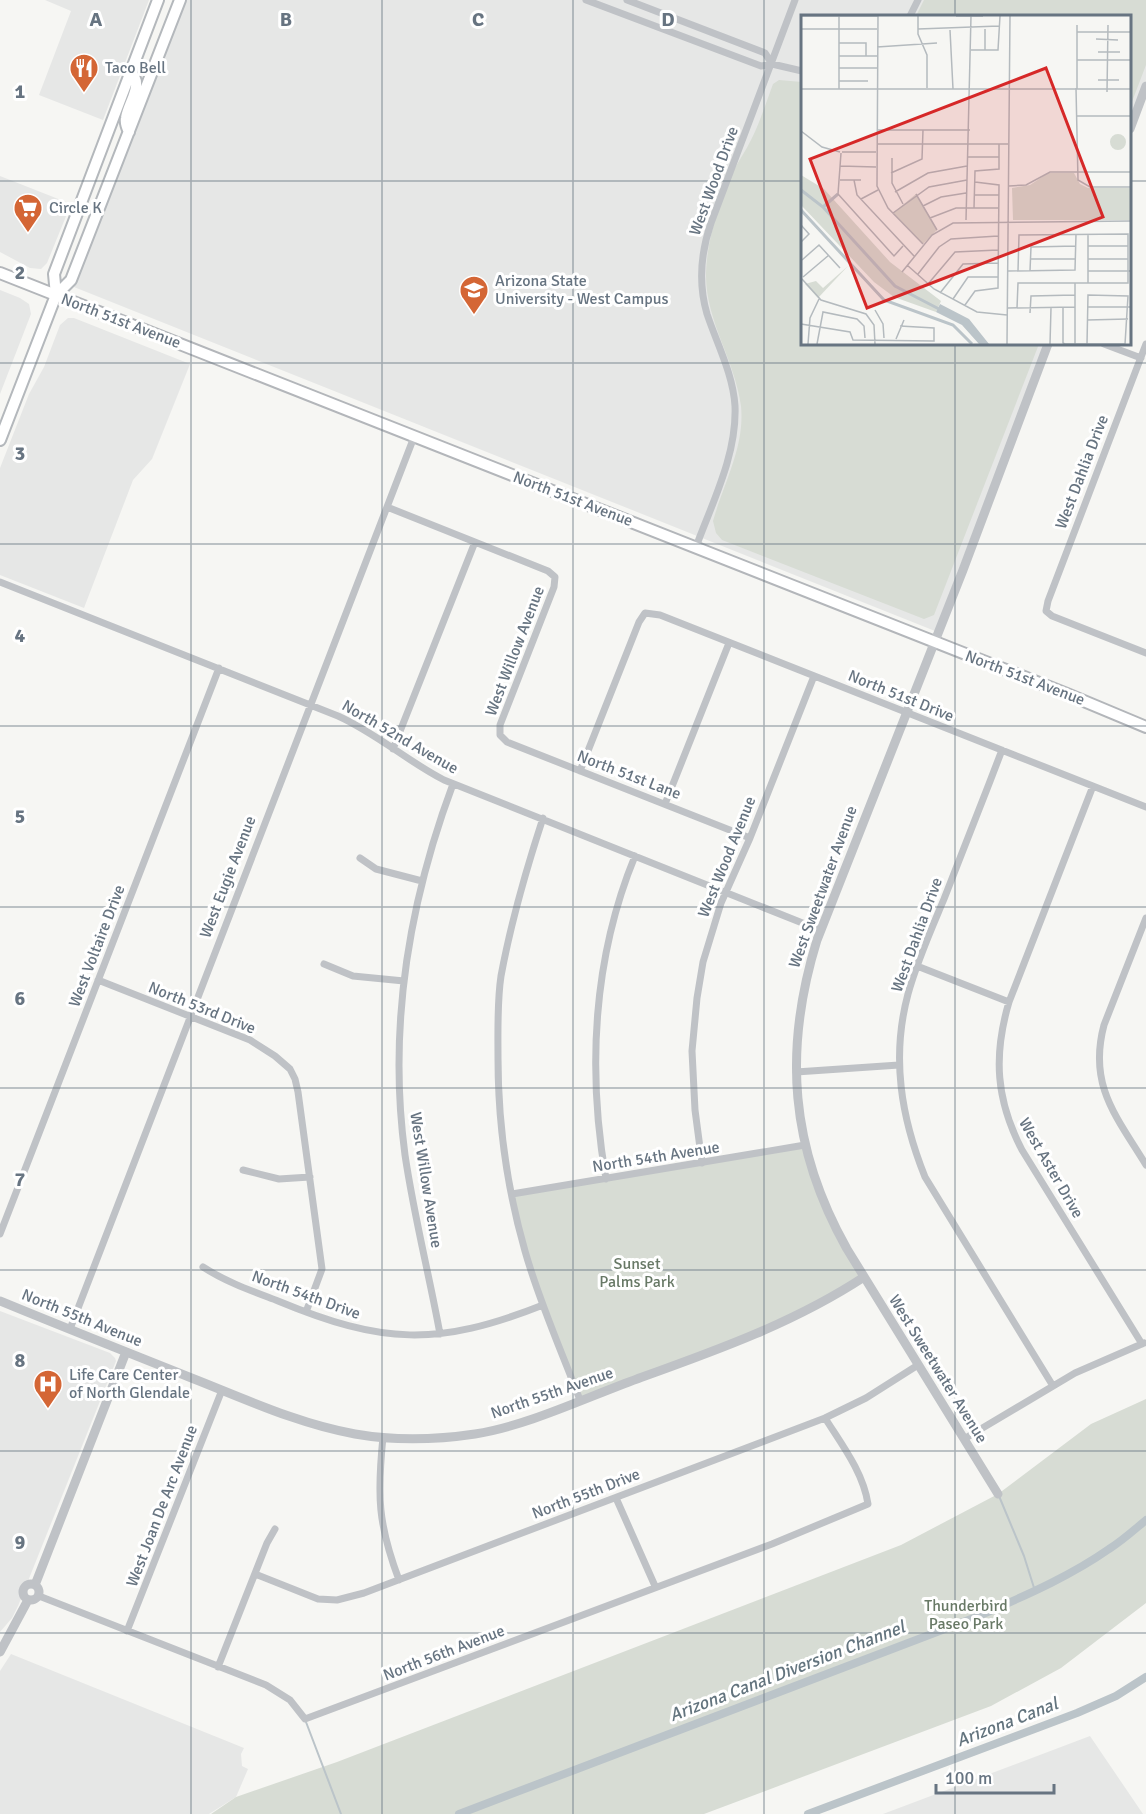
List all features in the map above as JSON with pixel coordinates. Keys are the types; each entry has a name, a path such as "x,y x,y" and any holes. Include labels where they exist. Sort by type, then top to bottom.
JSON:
{"main road":[{"path":"56,295 54,274 158,0"},
{"path":"0,440 56,295 71,280 179,0"},
{"path":"129,132 125,120 136,86 136,78 130,72"},
{"name":"North 51st Avenue","path":"0,273 1146,727"}],"street":[{"path":"586,0 761,66 772,64 801,71"},
{"path":"627,0 765,53 772,64"},
{"name":"West Wood Drive","path":"696,547 724,472 736,431 735,403 725,361 707,312 702,290 703,252 711,223 795,0"},
{"path":"910,15 918,0"},
{"path":"1131,126 1146,86"},
{"name":"West Dahlia Drive","path":"1146,344 1046,611 1052,616 1146,653"},
{"name":"West Sweetwater Avenue","path":"998,1494 829,1216 814,1179 798,1106 796,1072 798,1021 805,981 820,930 907,713 1048,345"},
{"path":"1107,345 1140,358"},
{"name":"West Eugie Avenue","path":"70,1329 414,437"},
{"path":"387,507 475,542 393,749"},
{"name":"West Willow Avenue","path":"475,542 548,571 555,577 554,587 500,725 500,735"},
{"name":"North 52nd Avenue","path":"0,582 354,723 424,770 453,784 820,930"},
{"name":"North 51st Drive","path":"580,771 639,622 645,613 660,615 1146,807"},
{"path":"665,804 729,643"},
{"name":"West Voltaire Drive","path":"0,1234 219,668"},
{"name":"West Wood Avenue","path":"702,1163 695,1110 692,1051 694,1025 711,930 814,676"},
{"name":"North 51st Lane","path":"500,735 507,742 750,838"},
{"name":"West Dahlia Drive","path":"1002,750 917,966 903,1014 899,1065 906,1120 925,1177 1053,1386"},
{"name":"West Willow Avenue","path":"440,1334 405,1154 399,1063 404,981 410,934 434,839 453,784"},
{"name":"West Aster Drive","path":"1094,786 1009,1002 1000,1037 999,1080 1012,1130 1144,1344"},
{"path":"543,818 520,889 501,979 498,1090 504,1149 525,1251 543,1305 580,1400"},
{"path":"606,1179 598,1115 596,1034 605,958 621,892 635,856"},
{"path":"360,858 376,869 422,881"},
{"path":"1146,918 1104,1025 1098,1061 1100,1078 1110,1107 1146,1165"},
{"path":"324,964 353,976 404,981"},
{"path":"917,966 1009,1002"},
{"name":"North 53rd Drive","path":"98,981 250,1040 291,1069 298,1092 310,1177"},
{"path":"796,1072 899,1065"},
{"name":"North 54th Avenue","path":"512,1194 805,1144"},
{"path":"243,1170 279,1179 310,1177 322,1269 306,1312"},
{"name":"North 54th Drive","path":"203,1267 217,1276 341,1325 400,1335 440,1334 479,1327 543,1305"},
{"name":"North 55th Avenue","path":"0,1301 222,1390 315,1424 356,1434 383,1437 445,1438 478,1433 532,1419 764,1331 830,1298 864,1276"},
{"path":"964,1439 1075,1373 1144,1344"},
{"path":"35,1585 126,1352"},
{"name":"North 55th Drive","path":"255,1574 318,1599 337,1600 364,1593 825,1418 866,1398 918,1365"},
{"name":"West Joan De Arc Avenue","path":"127,1631 222,1390"},
{"name":"North 56th Avenue","path":"39,1596 266,1685 294,1704 305,1719 783,1540 868,1504 858,1470 825,1418"},
{"path":"383,1437 380,1512 388,1553 399,1580"},
{"path":"616,1498 656,1586"},
{"path":"218,1667 275,1529"},
{"path":"28,1600 23,1595 24,1588 30,1584 35,1585"},
{"path":"28,1600 39,1596 35,1585"},
{"path":"0,1652 28,1600"}],"shaded area":[{"path":"45,0 149,0 103,120 39,95 71,11"},
{"name":"Arizona State University - West Campus","path":"185,0 1146,0 1146,80 1131,120 1131,15 801,15 801,345 1045,345 935,631 74,287"},
{"path":"0,176 71,204 47,263 41,269 30,268 0,252"},
{"path":"0,290 29,304 31,314 0,394"},
{"path":"68,318 74,318 190,364 152,459 133,480 84,608 0,575 0,468 29,394 44,367 60,325"},
{"name":"Life Care Center of North Glendale","path":"0,1311 110,1353 116,1361 18,1606 12,1618 0,1632"},
{"path":"11,1654 244,1748 241,1754 242,1766 248,1769 236,1797 209,1814 0,1814 0,1671"},
{"path":"1090,1736 1143,1814 883,1814"}],"green space":[{"path":"924,0 1146,0 1146,65 1131,104 1131,15 916,15"},
{"path":"779,80 801,82 801,345 1039,345 934,615 924,619 722,540 716,533 713,521 737,450 741,406 733,372 710,307 707,290 707,260 715,221 728,184 754,133 773,84"},
{"name":"Sunset Palms Park","path":"805,1145 815,1179 864,1277 792,1318 580,1400 543,1305 512,1194"},
{"name":"Thunderbird Paseo Park","path":"1146,1399 1146,1603 1061,1668 991,1706 704,1814 211,1814 236,1797 337,1762 901,1545 998,1494 1091,1424"}],"waterway":[{"path":"999,1496 1024,1556 1035,1591"},
{"name":"Arizona Canal Diversion Channel","path":"459,1814 979,1616 1046,1586 1094,1559 1146,1520"},
{"name":"Arizona Canal","path":"808,1814 1077,1713 1116,1696 1146,1677"},
{"path":"306,1722 341,1814"}],"place":[{"name":"Taco Bell","path":"84,94"},
{"name":"Circle K","path":"28,234"},
{"name":"Arizona State University - West Campus","path":"474,316"},
{"name":"Life Care Center of North Glendale","path":"48,1410"}]}
